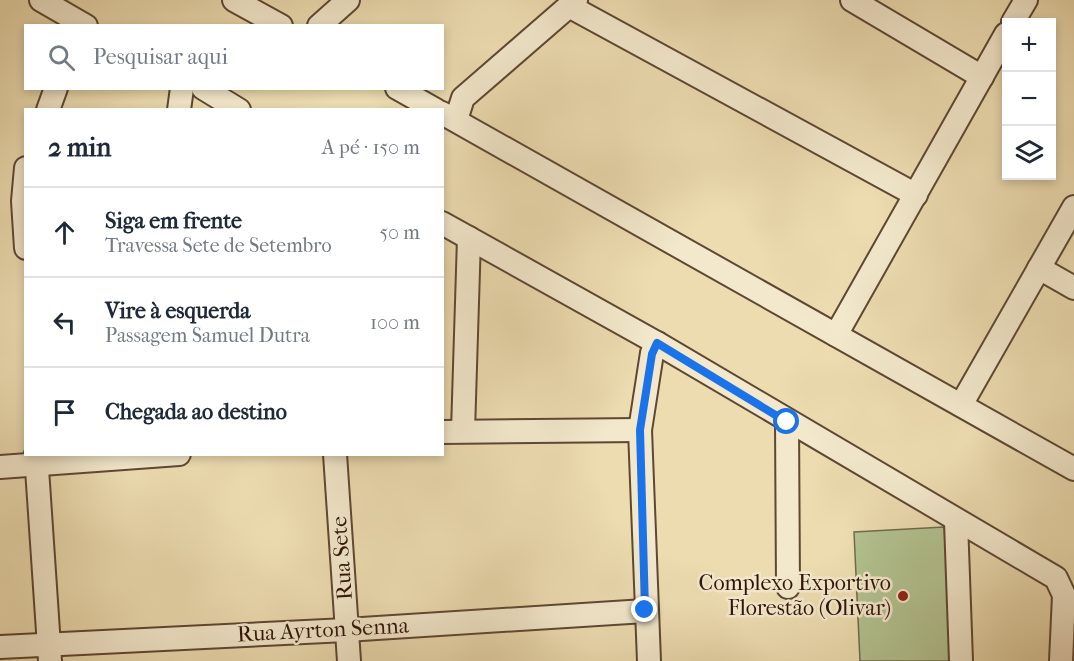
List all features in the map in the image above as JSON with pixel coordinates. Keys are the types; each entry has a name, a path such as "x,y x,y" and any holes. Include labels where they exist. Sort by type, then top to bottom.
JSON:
{"street":[{"path":"41,0 79,24"},
{"path":"234,0 277,24"},
{"path":"321,24 348,0"},
{"path":"852,0 982,76"},
{"path":"1015,18 1026,0"},
{"path":"916,195 572,3 463,98 449,117 1074,469"},
{"path":"836,335 1002,41"},
{"path":"49,108 55,90"},
{"path":"179,108 182,90"},
{"path":"206,90 236,108"},
{"path":"401,90 432,108"},
{"path":"24,190 24,217"},
{"path":"961,405 1074,207"},
{"path":"444,225 657,343 787,422 1056,578 1064,595 1061,661"},
{"path":"469,238 453,431 640,430"},
{"path":"1039,268 1074,288"},
{"path":"649,661 645,610 640,430 652,354 657,343"},
{"path":"787,422 788,587"},
{"path":"0,467 36,459 142,456"},
{"name":"Rua Sete","path":"335,456 349,661"},
{"path":"36,459 50,652"},
{"path":"956,521 961,661"},
{"name":"Rua Ayrton Senna","path":"0,647 50,652 645,610"}],"green space":[{"name":"Complexo Exportivo Florestão (Olivar)","path":"944,527 955,661 860,661 854,532"}],"place":[{"name":"Complexo Exportivo Florestão (Olivar)","path":"903,596"}],"route":[{"path":"645,610 640,430 652,354 657,343 787,422"}]}
